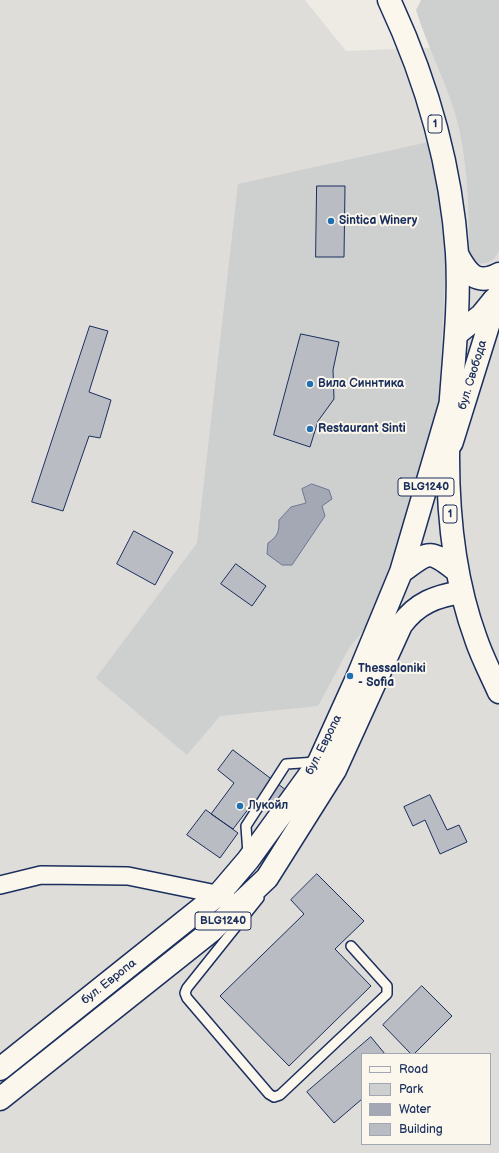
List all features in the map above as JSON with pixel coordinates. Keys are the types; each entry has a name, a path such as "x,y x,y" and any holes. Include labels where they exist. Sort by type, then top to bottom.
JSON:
{"main road":[{"name":"1","path":"389,0 407,39 436,125 448,181 457,254 456,335 448,457 450,513 462,592 476,639 499,692"},
{"path":"457,254 469,274 478,278 487,278 499,287"},
{"name":"бул. Европа","path":"0,1099 210,932 267,878 273,845 318,762 358,676 401,572 451,402"},
{"path":"401,572 424,556 429,555 439,556 458,570"},
{"name":"бул. Европа","path":"0,1069 219,894 248,860 273,845 336,770 401,625 410,613 420,605 437,598 462,592"}],"street":[{"name":"бул. Свобода","path":"456,335 480,316 499,287"},
{"name":"бул. Свобода","path":"448,457 499,287"},
{"path":"0,885 41,875 128,876 219,894 244,901"}],"lane":[{"path":"248,860 246,826 286,764 318,762"},
{"path":"273,845 275,879 188,988 186,993 187,998 269,1094 274,1096 280,1095 387,994 387,986 351,946"}],"shaded area":[{"path":"0,0 305,0 346,51 499,45 499,1153 0,1153"}],"green space":[{"path":"421,0 499,0 499,250 495,257 487,263 476,263 469,255 467,183 463,148 451,100 416,10"},
{"path":"433,141 446,255 439,400 374,617 349,648 318,706 220,716 187,755 96,678 197,543 238,184"}],"water":[{"path":"312,484 329,490 332,499 322,506 325,516 292,565 282,565 267,554 268,543 277,533 279,528 279,520 291,507 306,503 302,489"}],"building":[{"name":"Sintica Winery","path":"317,186 345,186 344,257 316,257"},
{"path":"90,326 108,331 89,392 111,400 100,438 89,436 63,511 32,502"},
{"name":"Вила Синнтика","path":"301,334 339,342 333,370 334,399 318,421 310,447 274,435"},
{"path":"134,531 173,552 155,585 117,564"},
{"path":"236,564 266,586 252,606 221,584"},
{"path":"233,750 286,790 271,811 256,799 233,829 211,814 234,783 218,770"},
{"path":"430,795 447,830 459,825 467,842 440,854 425,820 413,826 404,807"},
{"path":"206,810 238,833 220,858 187,835"},
{"path":"317,874 364,921 335,949 371,986 289,1066 220,996 304,914 291,900"},
{"path":"422,986 452,1016 415,1053 410,1053 383,1025"},
{"path":"371,1037 384,1053 361,1053 361,1100 334,1123 307,1092"}],"place":[{"name":"Sintica Winery","path":"331,221"},
{"name":"Вила Синнтика","path":"310,384"},
{"name":"Restaurant Sinti","path":"310,429"},
{"name":"Thessaloniki - Sofia","path":"350,676"},
{"name":"Лукойл","path":"240,806"}]}
